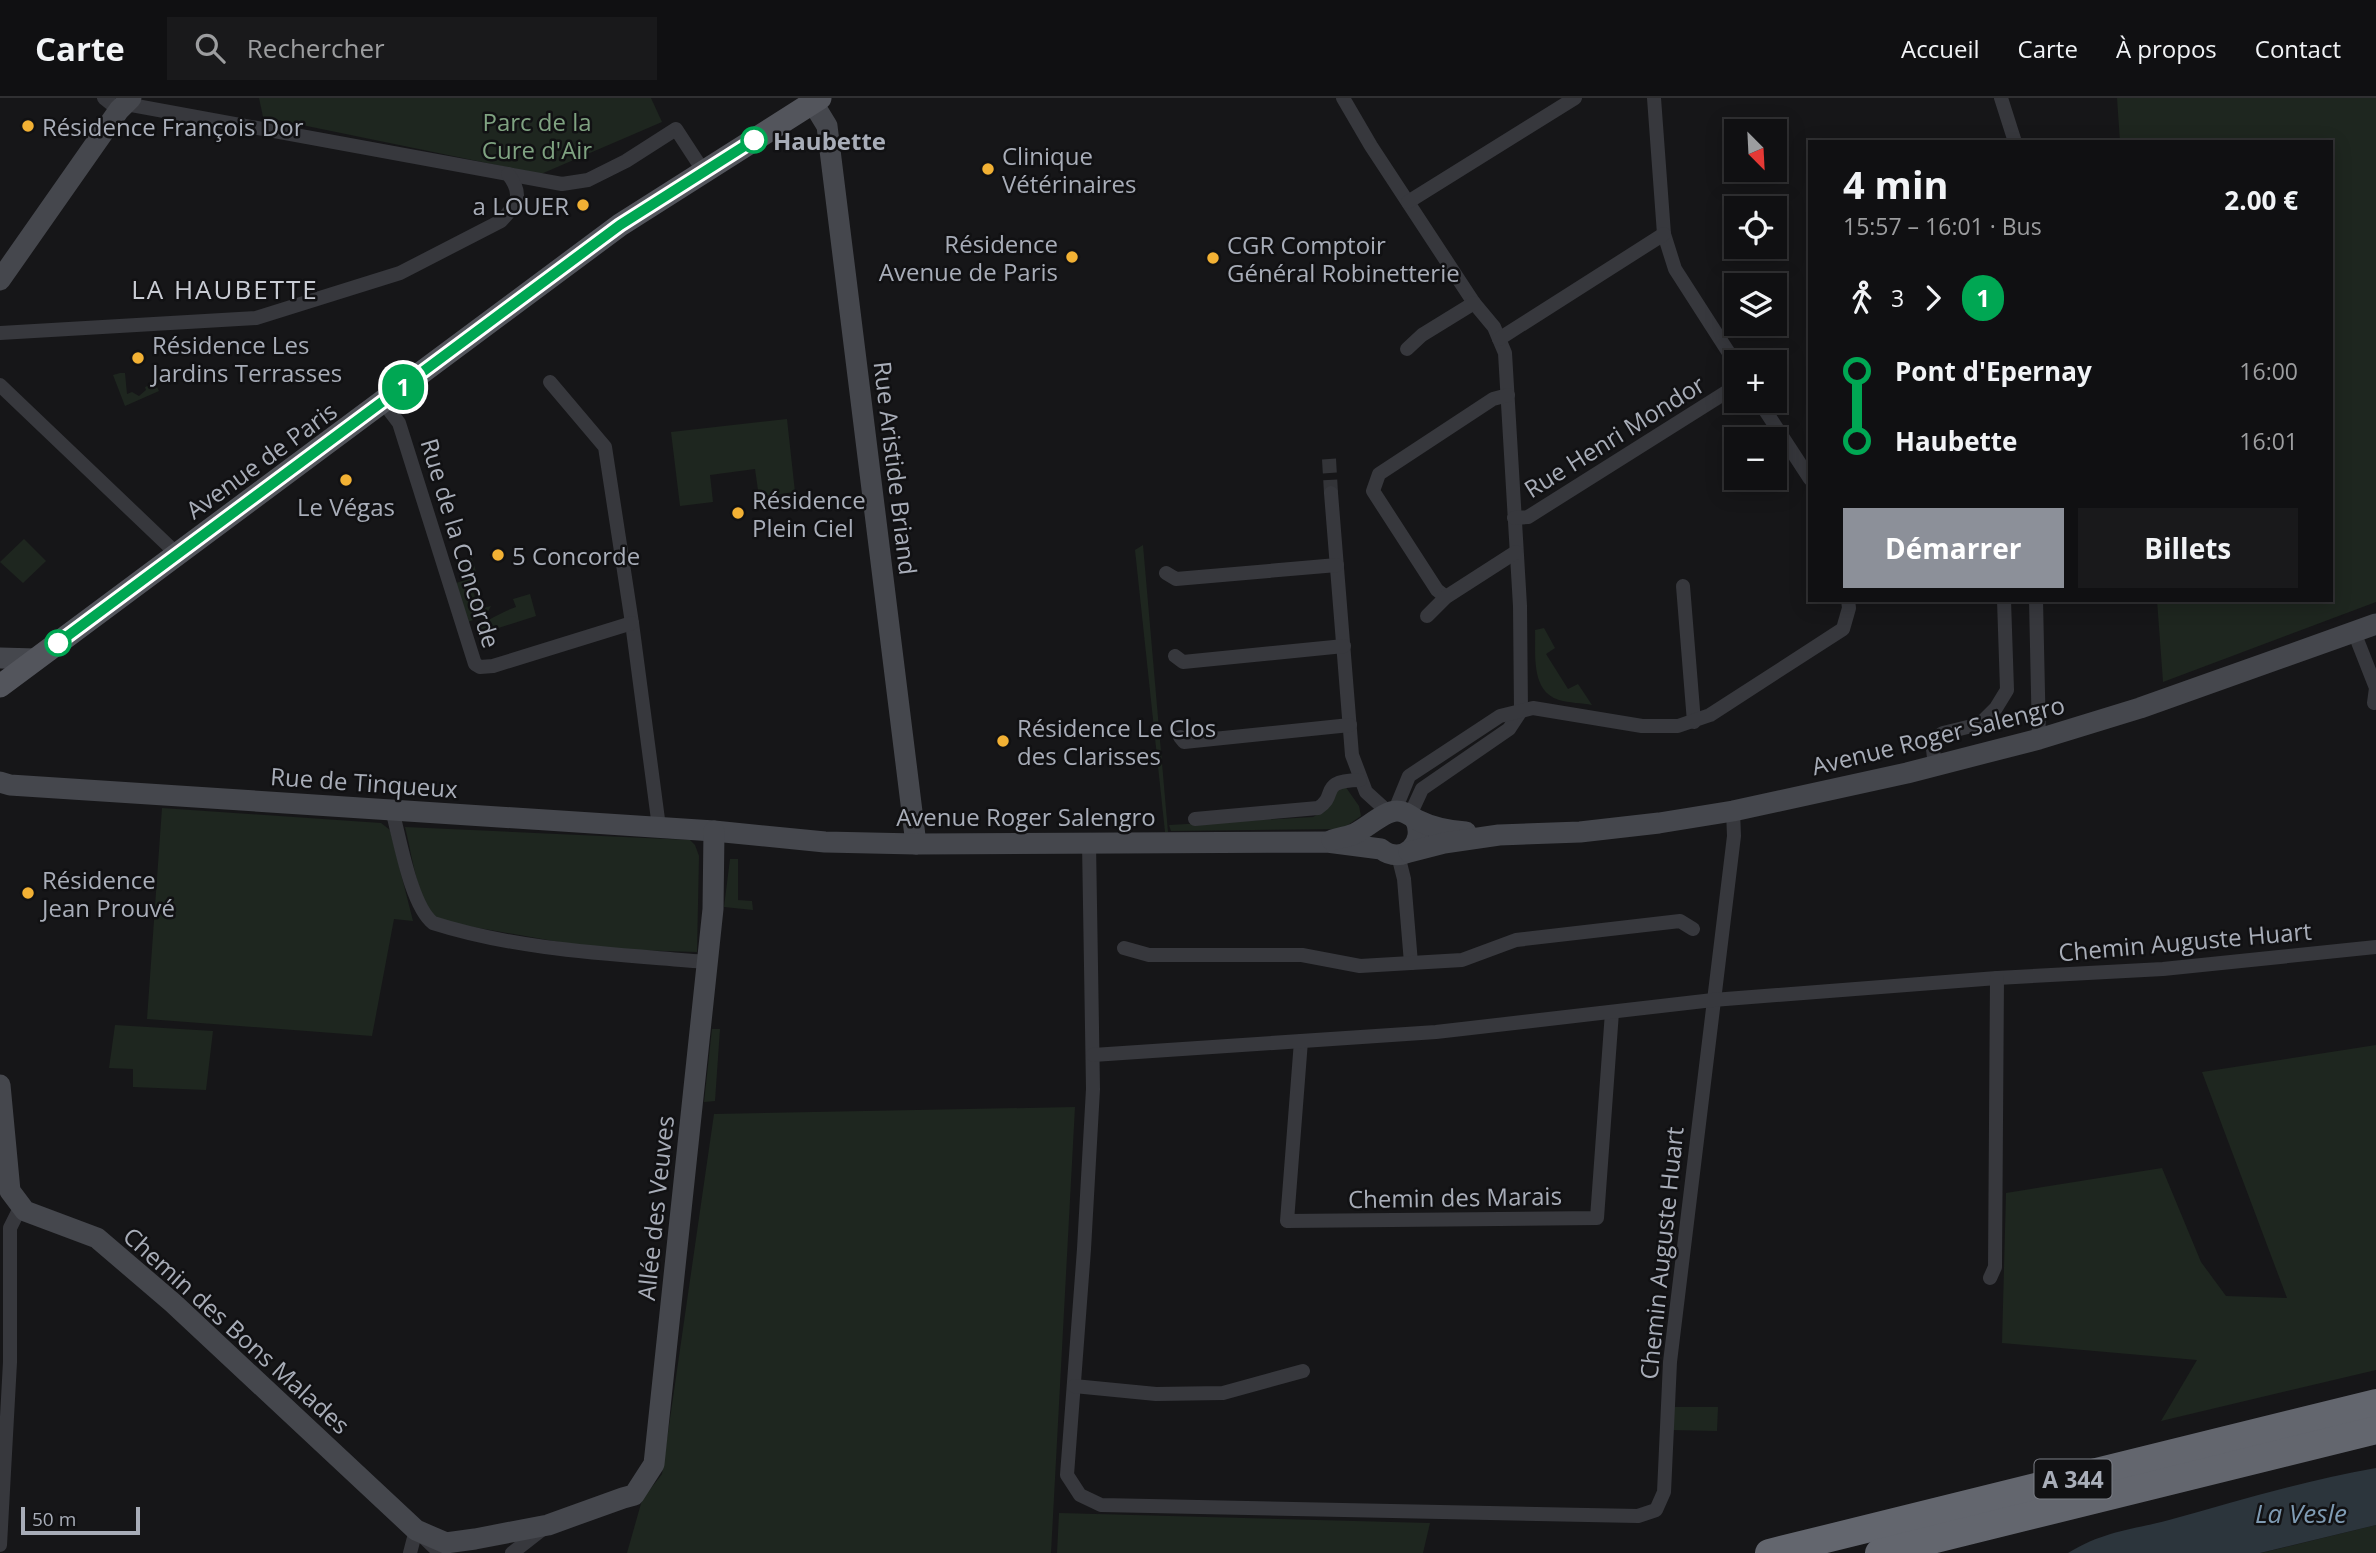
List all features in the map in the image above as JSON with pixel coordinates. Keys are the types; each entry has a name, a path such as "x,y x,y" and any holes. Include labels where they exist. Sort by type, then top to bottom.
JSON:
{"highway":[{"name":"A 344","path":"1769,1553 2376,1403"},
{"name":"A 344","path":"1879,1553 2376,1430"}],"main road":[{"name":"Avenue de Paris","path":"0,686 620,225 816,100"}],"street":[{"path":"1343,98 1371,146 1474,303 1494,327 1505,353 1517,552 1521,710 1509,729 1422,789 1374,835 1396,852 1404,879 1411,963"},
{"path":"1408,202 1553,104 1575,98"},
{"path":"1654,98 1664,234 1675,269 1727,350"},
{"path":"2001,98 2014,140"},
{"name":"Rue Aristide Briand","path":"816,100 827,126 916,844"},
{"path":"0,280 120,103 562,184 587,180 626,161 676,129 704,172"},
{"path":"0,333 256,318 400,273 501,221 513,208 518,197 516,185 509,174"},
{"path":"1499,339 1664,234"},
{"path":"1407,349 1422,335 1474,303"},
{"path":"550,382 605,447 632,622 659,827"},
{"path":"0,385 177,554"},
{"name":"Rue Henri Mondor","path":"1514,518 1528,517 1724,394"},
{"path":"1446,597 1437,590 1373,491 1379,474 1493,400 1508,395"},
{"name":"Rue de la Concorde","path":"383,402 399,423 475,664 480,667 493,666 632,622"},
{"path":"1767,413 1808,477"},
{"path":"1796,458 1808,449"},
{"path":"1331,494 1352,755 1366,792 1419,833 1418,841 1396,852"},
{"path":"1427,616 1446,597 1517,552"},
{"path":"1166,573 1176,579 1337,565"},
{"path":"1682,586 1694,722"},
{"path":"1521,710 1533,708 1642,726 1678,726 1694,722 1710,715 1843,629 1848,602"},
{"path":"1935,766 1932,741 1943,733 1980,724 1996,708 2007,690 2004,602"},
{"path":"2036,602 2039,739"},
{"name":"Avenue Roger Salengro","path":"720,831 825,842 916,844 1327,842 1396,852 1499,835 1580,832 1659,823 1733,811 1935,766 2039,739 2140,708 2376,624"},
{"path":"2354,632 2376,688 2374,703"},
{"path":"1175,656 1183,662 1343,646"},
{"path":"0,658 36,659"},
{"path":"1180,737 1184,742 1350,725"},
{"path":"1195,820 1318,808 1324,805 1334,784 1342,780 1360,779"},
{"name":"Rue de Tinqueux","path":"0,782 10,785 720,831"},
{"path":"392,810 417,902 433,923 504,941 707,962"},
{"name":"Chemin Auguste Huart","path":"1074,1386 1067,1475 1080,1495 1101,1505 1638,1516 1656,1510 1664,1492 1670,1362 1734,835 1733,811"},
{"name":"Avenue Roger Salengro","path":"1327,842 1352,835 1397,815 1443,830 1499,835"},
{"name":"Allée des Veuves","path":"548,1525 634,1494 654,1464 720,831"},
{"path":"1088,843 1093,1089 1074,1386 1156,1394 1223,1393 1303,1371"},
{"path":"1124,948 1149,955 1302,955 1360,967 1462,960 1516,940 1680,921 1693,929"},
{"name":"Chemin Auguste Huart","path":"1713,1000 1997,978 2163,969 2376,947"},
{"path":"1990,1278 1995,1267 1997,978"},
{"path":"1093,1055 1436,1032 1713,1000"},
{"name":"Chemin des Marais","path":"1301,1041 1287,1222 1597,1218 1612,1012"},
{"path":"0,1085 15,1199 10,1228 10,1362 0,1545"},
{"name":"Chemin des Bons Malades","path":"15,1199 25,1211 97,1238 173,1303 440,1553"},
{"path":"512,1553 548,1525"},
{"name":"Chemin des Bons Malades","path":"416,1530 446,1543 548,1525"},
{"path":"410,1553 416,1530"}],"green space":[{"name":"Parc de la Cure d'Air","path":"259,98 651,98 662,122 541,174 263,117"},
{"path":"2117,98 2376,98 2376,602 2163,682 2157,602 2333,602 2333,140 2120,140"},
{"path":"125,373 127,394 132,392 139,396 146,390 145,387 155,383 159,391 125,406 113,375"},
{"path":"787,419 795,492 759,497 755,469 710,475 713,502 680,506 671,432"},
{"path":"24,539 46,561 23,583 0,562"},
{"path":"1143,545 1168,832 1165,832 1135,550"},
{"path":"472,558 479,582 471,585 479,609 491,606 486,615 468,622 456,583 469,579 463,561"},
{"path":"530,594 536,616 480,634 477,625 516,607 513,599"},
{"path":"1544,628 1555,648 1546,654 1568,689 1578,684 1592,705 1559,700 1543,688 1536,670 1535,630"},
{"path":"1345,786 1359,806 1361,816 1342,829 1171,831 1169,825 1313,817 1324,811 1329,797"},
{"path":"162,808 381,823 390,830 413,921 394,919 372,1036 147,1019"},
{"path":"405,827 690,840 699,856 697,952 599,949 439,921 431,912 420,890"},
{"path":"730,859 738,859 738,900 752,901 753,910 724,907"},
{"path":"115,1025 213,1031 206,1090 133,1087 133,1069 109,1068"},
{"path":"712,1029 720,1029 715,1101 704,1102"},
{"path":"2376,1045 2376,1370 2161,1421 2197,1360 2002,1343 2006,1193 2162,1168 2201,1262 2226,1296 2287,1298 2202,1072"},
{"path":"1075,1107 1051,1553 627,1553 642,1500 662,1474 714,1114"},
{"path":"1671,1407 1718,1407 1717,1431 1670,1430"},
{"path":"1059,1513 1430,1523 1423,1553 1057,1553"},
{"path":"2376,1525 2376,1553 2261,1553"}],"water":[{"name":"La Vesle","path":"2376,1468 2376,1525 2260,1553 2068,1553 2118,1532 2298,1485"}],"tunnel":[{"path":"1329,459 1331,493"}],"bus line":[{"name":"1","path":"58,643 620,225 754,140"}],"place":[{"name":"Résidence François Dor","path":"28,126"},
{"name":"Haubette","path":"754,140"},
{"name":"Clinique Vétérinaires","path":"988,169"},
{"name":"a LOUER","path":"583,205"},
{"name":"Résidence Avenue de Paris","path":"1072,257"},
{"name":"CGR Comptoir Général Robinetterie","path":"1213,258"},
{"name":"Résidence Les Jardins Terrasses","path":"138,358"},
{"name":"Le Végas","path":"346,480"},
{"name":"Résidence Plein Ciel","path":"738,513"},
{"name":"5 Concorde","path":"498,555"},
{"name":"Résidence Le Clos des Clarisses","path":"1003,741"},
{"name":"Résidence Jean Prouvé","path":"28,893"}],"district":[{"name":"LA HAUBETTE","path":"225,289"}]}
